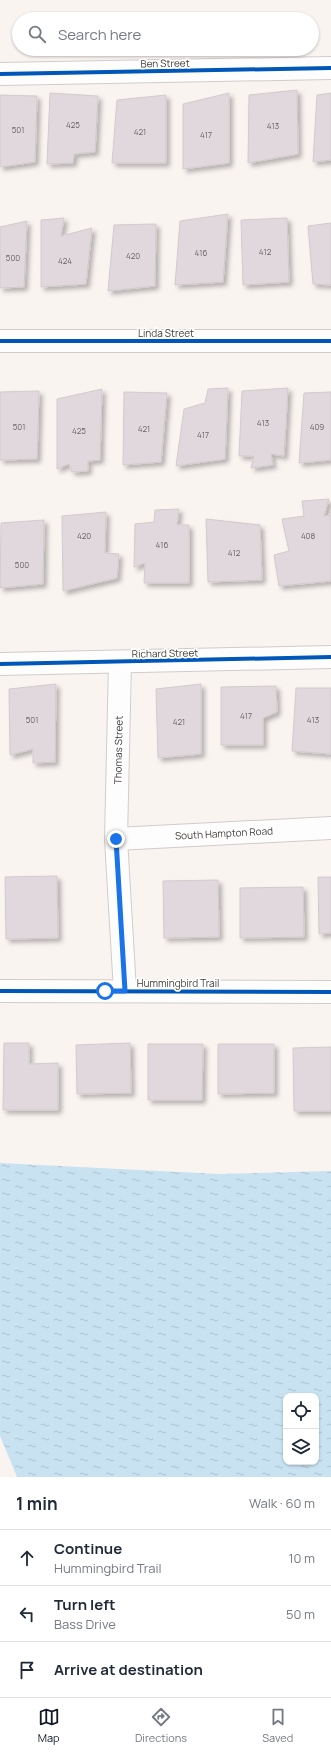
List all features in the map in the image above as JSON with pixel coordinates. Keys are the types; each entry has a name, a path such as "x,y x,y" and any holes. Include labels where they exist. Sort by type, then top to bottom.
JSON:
{"street":[{"name":"Ben Street","path":"0,74 331,68"},
{"name":"Linda Street","path":"0,341 331,342"},
{"name":"Richard Street","path":"0,664 331,657"},
{"name":"Thomas Street","path":"120,662 116,839 125,991"},
{"name":"South Hampton Road","path":"116,839 331,828"},
{"name":"Hummingbird Trail","path":"0,991 331,992"}],"water":[{"path":"0,1163 219,1174 331,1171 331,1477 17,1477 0,1436"}],"building":[{"path":"297,90 298,154 248,163 249,95"},
{"path":"50,93 98,96 95,152 74,154 73,163 47,164"},
{"path":"229,93 229,163 183,169 183,104"},
{"path":"331,93 331,160 313,162 317,95"},
{"path":"0,95 37,96 35,162 0,167"},
{"path":"166,95 166,163 112,163 117,100"},
{"path":"228,214 223,282 175,285 180,221"},
{"path":"64,218 61,236 92,228 86,284 41,287 41,220"},
{"path":"287,218 289,282 243,285 241,220"},
{"path":"27,221 24,287 0,288 0,227"},
{"path":"331,223 331,285 313,284 308,226"},
{"path":"156,224 155,286 108,291 114,225"},
{"path":"228,388 225,459 176,466 184,409 205,403 208,389"},
{"path":"288,388 284,456 271,454 273,465 251,468 254,456 239,456 242,391"},
{"path":"102,389 100,460 88,461 88,471 72,472 69,464 57,469 57,399"},
{"path":"39,391 37,459 0,460 0,392"},
{"path":"124,392 167,393 161,462 123,465"},
{"path":"331,392 331,460 299,463 304,393"},
{"path":"329,499 324,516 331,515 331,581 279,586 274,555 289,551 282,519 304,516 302,501"},
{"path":"179,509 177,525 189,525 189,583 144,583 145,563 134,567 135,524 154,522 155,510"},
{"path":"106,512 105,553 119,554 117,578 63,591 62,516"},
{"path":"206,519 260,525 262,580 208,582"},
{"path":"44,520 43,584 0,588 1,523"},
{"path":"56,684 55,762 33,763 33,749 10,755 9,689"},
{"path":"201,684 201,754 158,758 156,689"},
{"path":"276,686 277,712 263,718 263,745 221,745 221,687"},
{"path":"296,688 331,688 331,754 292,751"},
{"path":"57,876 58,938 6,939 5,877"},
{"path":"318,877 331,877 331,933 319,934"},
{"path":"218,880 219,937 164,938 163,881"},
{"path":"303,887 304,937 240,938 240,888"},
{"path":"4,1043 29,1043 29,1064 58,1063 58,1110 3,1110"},
{"path":"130,1043 131,1093 77,1094 76,1045"},
{"path":"148,1044 203,1044 202,1100 148,1100"},
{"path":"218,1044 274,1044 274,1093 218,1094"},
{"path":"331,1047 331,1111 294,1111 293,1048"}],"cycle path":[{"path":"0,74 331,68"},
{"path":"0,341 331,341"},
{"path":"0,664 331,657"},
{"path":"0,991 331,992"}],"route":[{"path":"105,991 125,991 116,839"}]}
